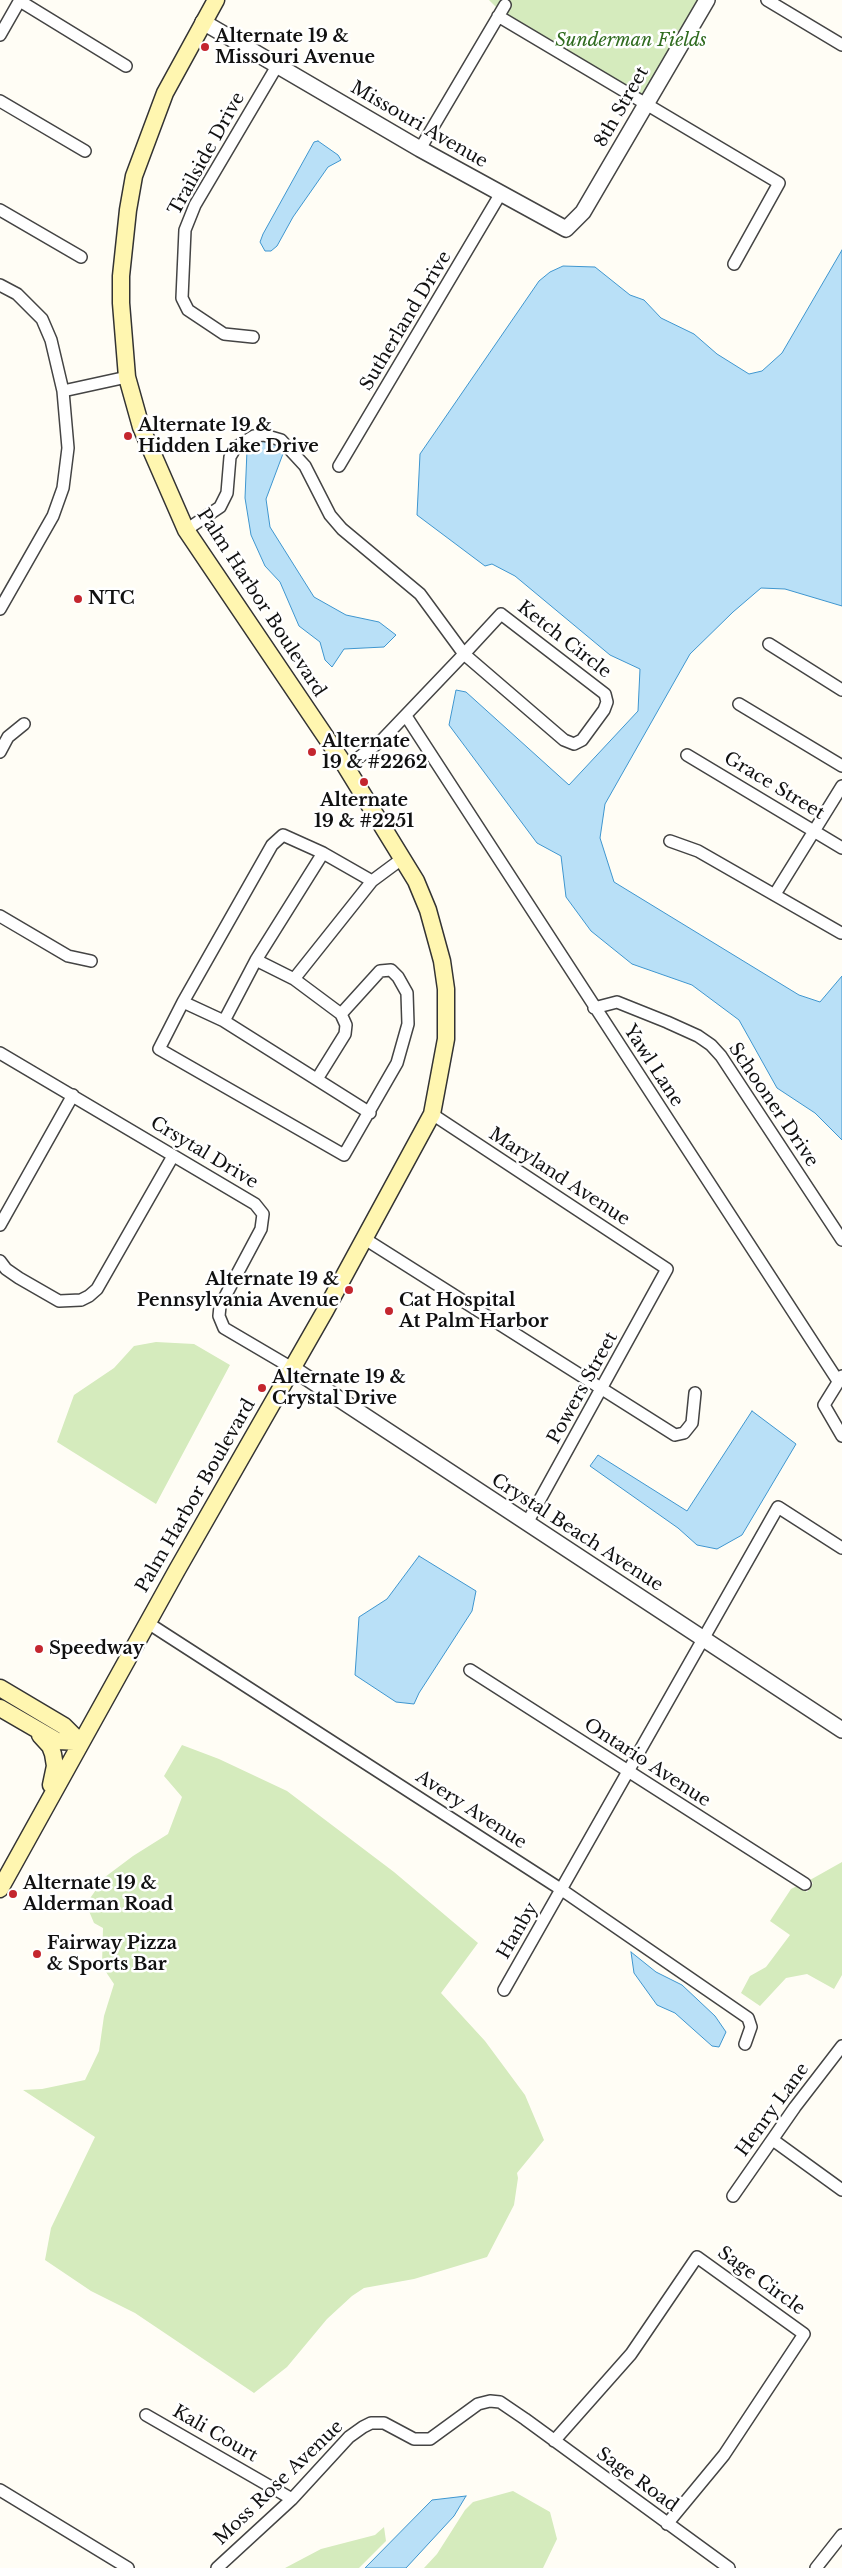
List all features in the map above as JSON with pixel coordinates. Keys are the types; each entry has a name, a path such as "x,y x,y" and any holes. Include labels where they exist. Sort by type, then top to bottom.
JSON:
{"main road":[{"name":"Palm Harbor Boulevard","path":"0,1889 80,1742 113,1689 148,1622 365,1239 432,1114 446,1039 446,989 437,938 428,910 403,858 346,767 186,530 140,427 127,377 121,304 121,276 128,210 134,176 165,93 216,0"},
{"path":"0,1688 64,1726 80,1742"},
{"path":"0,1708 57,1741 80,1742"},
{"path":"32,1726 50,1746 53,1754 55,1766 46,1804"}],"street":[{"name":"8th Street","path":"566,229 583,212 644,104 707,0"},
{"path":"767,0 842,45"},
{"path":"0,35 20,1 126,66"},
{"path":"420,149 505,5"},
{"path":"498,16 779,184 734,264"},
{"name":"Missouri Avenue","path":"203,22 420,149 566,229"},
{"name":"Trailside Drive","path":"252,336 224,334 188,310 182,298 185,230 195,206 277,66"},
{"path":"0,101 85,151"},
{"name":"Sutherland Drive","path":"339,466 501,193"},
{"path":"0,210 81,257"},
{"path":"0,284 17,294 42,319 50,340 63,391 68,448 62,488 53,516 1,606"},
{"path":"63,391 127,377"},
{"path":"186,530 220,507 227,494 230,457 236,448 254,436 264,435 281,440 305,466 330,515 342,528 420,594 464,654"},
{"name":"Ketch Circle","path":"346,767 380,741 406,716 464,654 502,614 602,689 607,702 604,710 582,740 574,744 564,740 464,654"},
{"path":"769,644 842,690"},
{"path":"739,704 842,766"},
{"name":"Yawl Lane","path":"406,716 594,1008 840,1379 824,1405 842,1436"},
{"path":"0,752 8,737 24,724"},
{"name":"Grace Street","path":"687,755 842,848"},
{"path":"775,894 842,786"},
{"path":"341,1014 380,971 390,970 398,977 407,993 408,1024 396,1064 370,1113 344,1155 159,1049 183,1002 272,845 283,835 323,853 372,881"},
{"path":"670,841 698,851 841,933"},
{"path":"224,1021 256,960 323,853"},
{"path":"294,979 372,881 403,858"},
{"path":"0,916 68,956 91,961"},
{"path":"256,960 294,979 341,1014 346,1025 345,1034 316,1079"},
{"path":"183,1002 224,1021 370,1113"},
{"name":"Schooner Drive","path":"594,1008 617,1002 698,1036 711,1045 721,1056 842,1240"},
{"name":"Crsytal Drive","path":"0,1053 256,1204 263,1214 261,1229 220,1306 219,1316 224,1328 292,1368"},
{"path":"0,1225 73,1095"},
{"name":"Maryland Avenue","path":"432,1114 667,1269"},
{"path":"0,1261 6,1269 19,1278 59,1301 81,1300 89,1296 97,1289 173,1156"},
{"path":"365,1239 675,1435 684,1433 692,1423 695,1393"},
{"name":"Powers Street","path":"527,1523 667,1269"},
{"name":"Crystal Beach Avenue","path":"292,1368 842,1730"},
{"name":"Hanby","path":"504,1990 778,1507 842,1548"},
{"name":"Avery Avenue","path":"148,1622 562,1890 748,2018 751,2027 745,2044"},
{"name":"Ontario Avenue","path":"470,1670 805,1884"},
{"name":"Henry Lane","path":"733,2196 795,2107 842,2046"},
{"path":"773,2140 842,2190"},
{"name":"Sage Circle","path":"554,2441 631,2354 697,2257 804,2334 724,2455 667,2524"},
{"name":"Moss Rose Avenue","path":"217,2568 292,2499 349,2437 372,2423 384,2423 414,2439 430,2439 478,2404 490,2401 500,2402 525,2419"},
{"name":"Kali Court","path":"146,2415 292,2499"},
{"name":"Sage Road","path":"525,2419 729,2568"},
{"path":"0,2490 128,2568"},
{"path":"816,2568 842,2535"}],"green space":[{"name":"Sunderman Fields","path":"489,0 703,0 645,97 502,13"},
{"path":"156,1342 194,1344 230,1365 156,1504 57,1442 74,1395 114,1368 134,1346"},
{"path":"182,1745 219,1759 287,1791 394,1872 478,1943 441,1993 485,2041 525,2095 544,2140 517,2173 514,2205 487,2257 414,2279 364,2288 352,2296 327,2319 287,2367 254,2393 135,2313 91,2291 45,2260 51,2228 95,2137 23,2090 42,2089 85,2080 99,2051 104,2016 114,1984 102,1966 103,1928 94,1923 86,1904 105,1877 133,1856 168,1834 182,1797 164,1776"},
{"path":"842,1862 842,1975 834,1989 807,1974 786,1978 760,2006 741,1993 750,1976 766,1967 790,1935 770,1921 791,1889 797,1886 807,1892 813,1883 810,1880"},
{"path":"513,2491 550,2512 557,2539 543,2568 424,2568 437,2554 465,2510 473,2502"},
{"path":"384,2527 386,2541 359,2568 285,2568 321,2549 375,2535"}],"water":[{"path":"318,141 338,155 341,160 328,167 293,217 277,246 271,251 265,251 260,242 263,234 314,142"},
{"path":"842,250 842,606 785,589 761,588 733,612 690,654 605,804 600,838 614,882 799,995 820,1002 842,976 842,1140 815,1113 777,1088 739,1020 692,985 632,964 591,931 566,897 561,856 537,843 449,725 456,690 466,692 569,785 638,711 640,669 610,655 515,576 492,564 485,566 417,515 420,454 539,281 550,272 563,266 595,267 630,295 644,300 661,318 694,334 717,354 749,374 762,371 782,353"},
{"path":"260,441 272,443 284,451 266,499 270,527 314,597 346,615 379,622 396,635 384,647 344,649 332,667 325,660 320,642 299,626 280,582 265,566 251,535 245,498 247,450"},
{"path":"752,1411 796,1444 742,1535 717,1549 697,1545 678,1528 590,1466 598,1455 687,1511"},
{"path":"419,1556 476,1591 472,1611 419,1693 414,1704 396,1702 355,1675 359,1617 387,1599"},
{"path":"631,1952 656,1972 682,1985 715,2016 726,2032 719,2047 712,2046 675,2013 657,2005 634,1973"},
{"path":"466,2496 454,2516 406,2568 365,2568 432,2500"}],"place":[{"name":"Alternate 19 & Missouri Avenue","path":"205,47"},
{"name":"Alternate 19 & Hidden Lake Drive","path":"128,436"},
{"name":"NTC","path":"78,599"},
{"name":"Alternate 19 & #2262","path":"312,752"},
{"name":"Alternate 19 & #2251","path":"364,782"},
{"name":"Alternate 19 & Pennsylvania Avenue","path":"349,1290"},
{"name":"Cat Hospital At Palm Harbor","path":"389,1311"},
{"name":"Alternate 19 & Crystal Drive","path":"262,1388"},
{"name":"Speedway","path":"39,1649"},
{"name":"Alternate 19 & Alderman Road","path":"13,1894"},
{"name":"Fairway Pizza & Sports Bar","path":"37,1954"}]}
